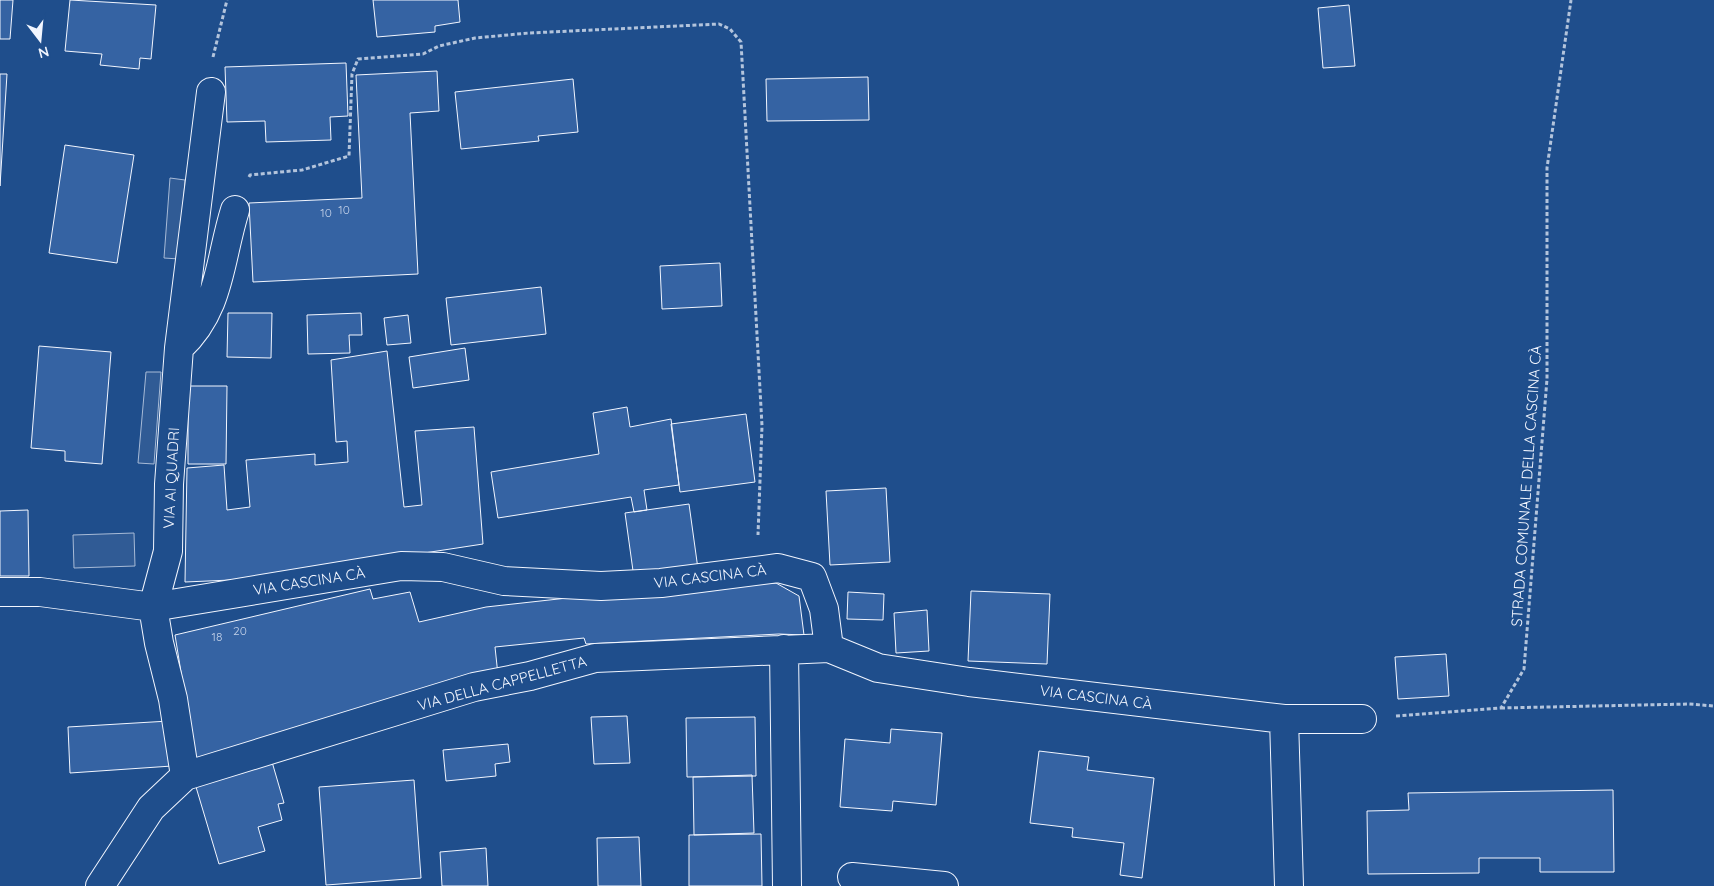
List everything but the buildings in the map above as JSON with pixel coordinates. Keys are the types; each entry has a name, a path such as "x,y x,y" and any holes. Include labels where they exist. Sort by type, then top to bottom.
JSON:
{"street":[{"name":"VIA AI QUADRI","path":"153,607 168,551 169,484 179,348 211,92"},
{"path":"179,348 195,333 220,278 226,240 235,210"},
{"name":"VIA CASCINA CÀ","path":"0,592 40,592 153,607 401,566 443,567 504,581 601,586 661,583 778,568 812,577 824,609 829,648 878,668 960,681 1284,719 1362,719"},
{"path":"153,607 159,643 173,699 185,776"},
{"name":"VIA DELLA CAPPELLETTA","path":"100,886 151,808 185,776 474,688 530,676 595,658 829,648"},
{"path":"784,649 787,886"},
{"path":"1284,719 1289,886"},
{"path":"852,877 944,886"}],"path":[{"path":"211,92 212,61 228,0"},
{"name":"STRADA COMUNALE DELLA CASCINA CÀ","path":"1501,708 1524,669 1547,379 1547,168 1571,0"},
{"path":"235,210 250,175 302,170 349,156 352,74 358,59 424,54 439,46 475,38 530,33 719,24 730,29 741,42 762,426 758,551 753,571"},
{"path":"1362,719 1501,708 1689,704 1714,706"}],"shaded area":[{"path":"170,178 185,180 179,259 164,258"},
{"path":"146,372 161,372 154,464 138,463"},
{"path":"134,533 135,566 74,568 73,535"}]}
